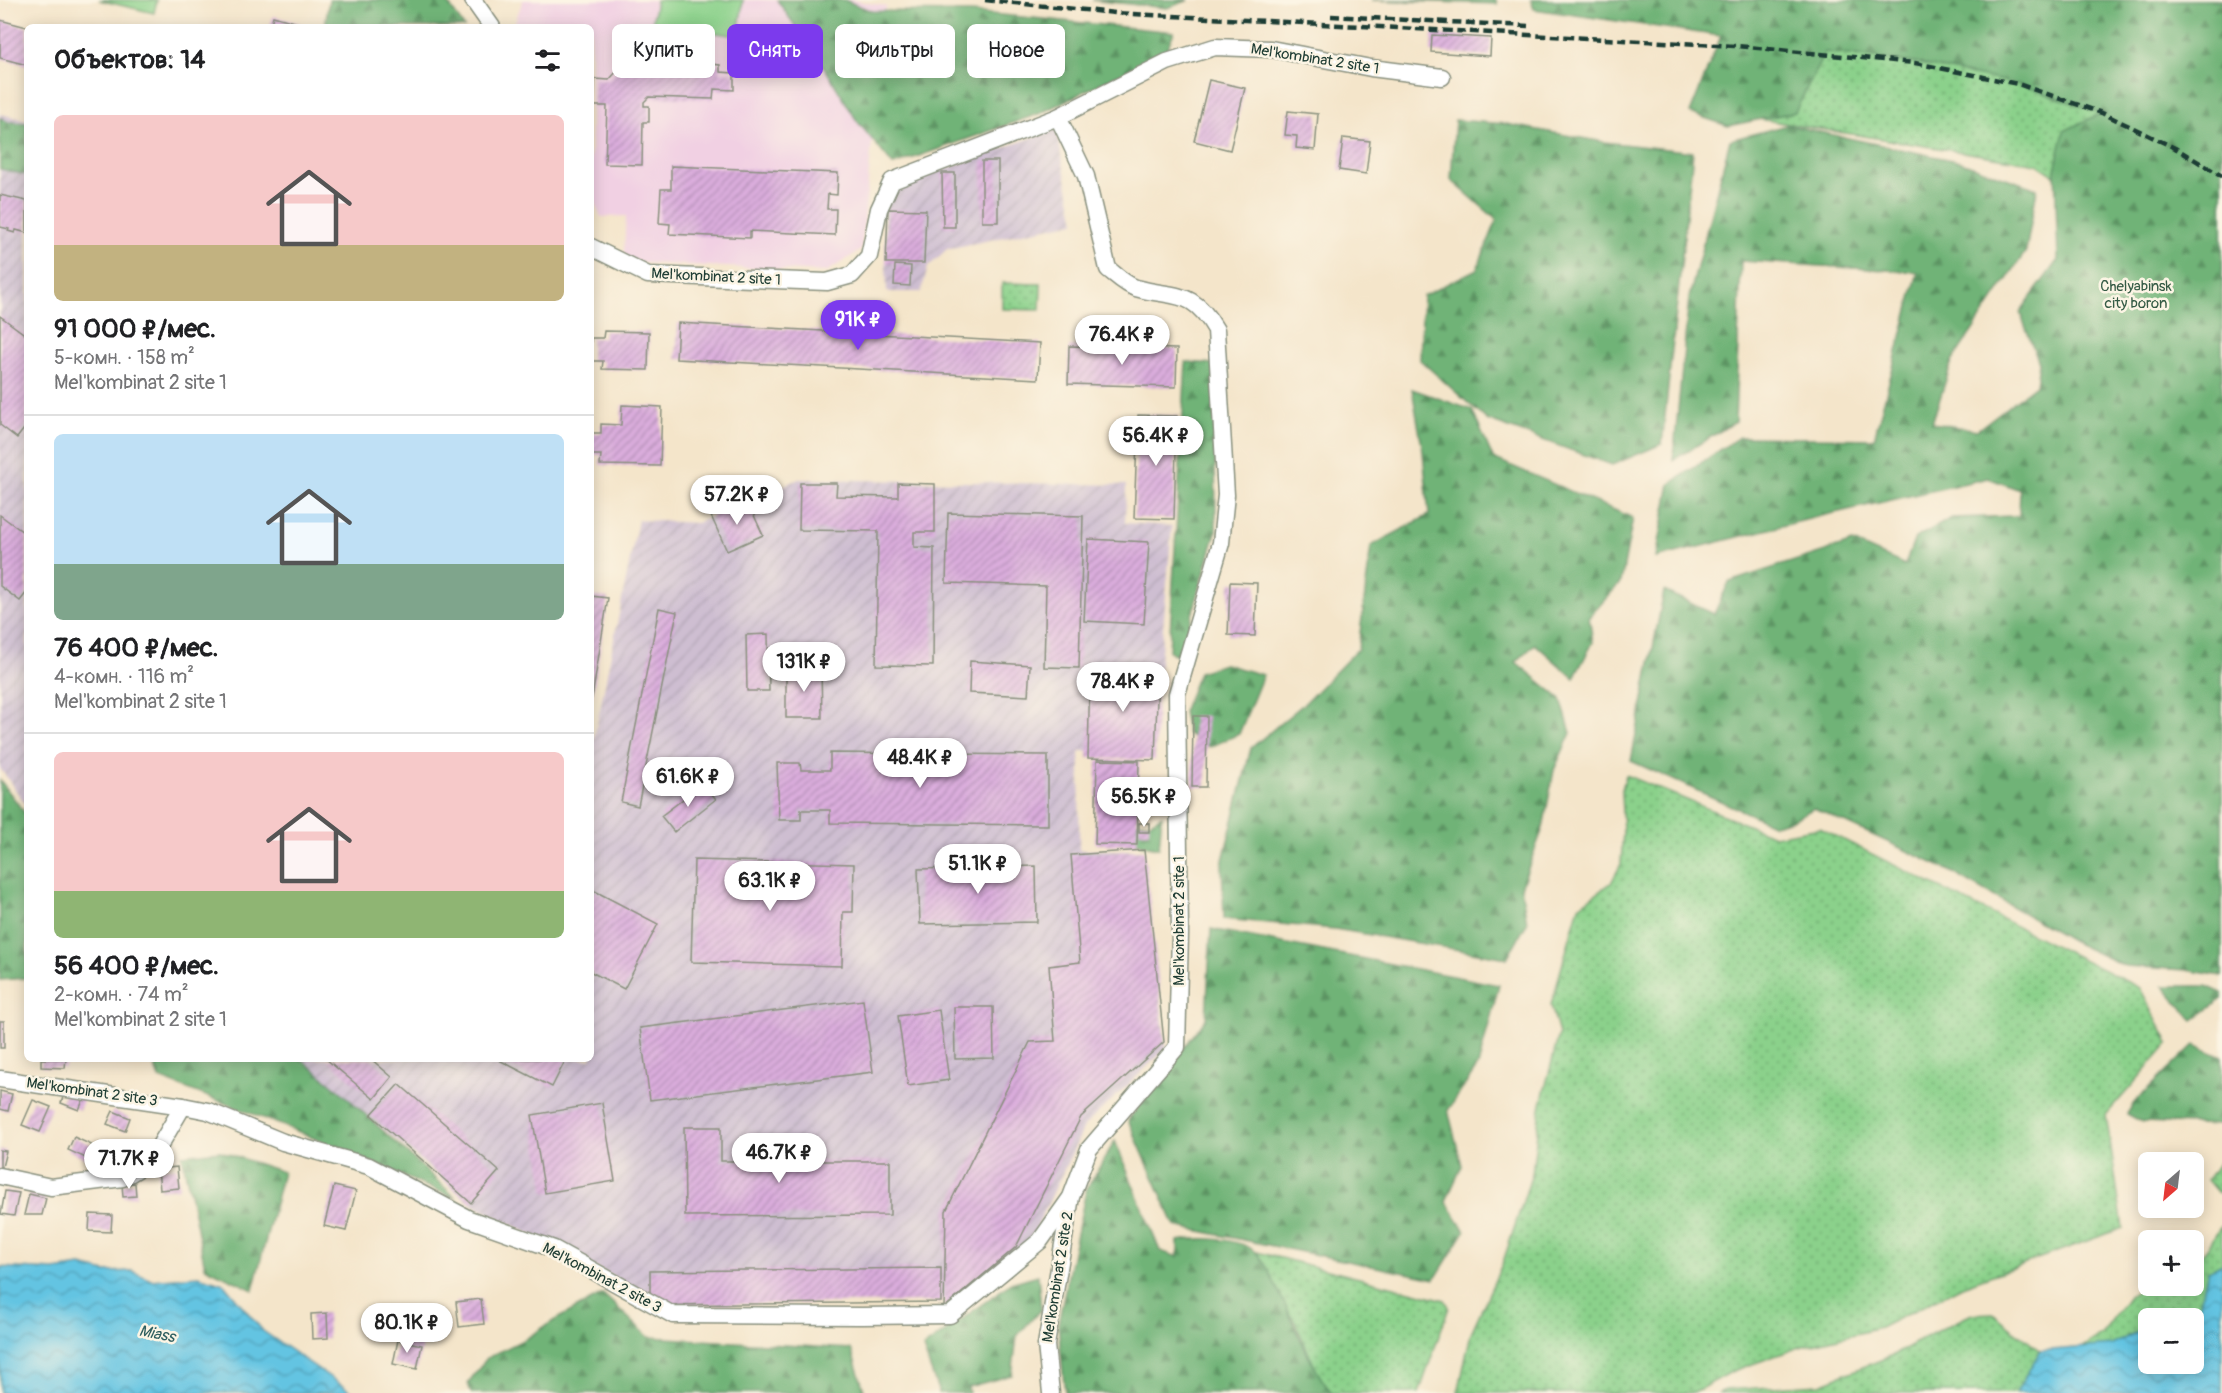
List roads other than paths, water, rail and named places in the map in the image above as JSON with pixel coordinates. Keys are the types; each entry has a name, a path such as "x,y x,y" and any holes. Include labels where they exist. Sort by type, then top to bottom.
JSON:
{"street":[{"path":"473,0 490,24"},
{"name":"Mel'kombinat 2 site 1","path":"594,248 648,275 827,282 852,275 869,256 879,209 892,182 1058,117 1167,62 1215,47 1271,49 1371,68 1442,77"},
{"name":"Mel'kombinat 2 site 1","path":"1058,117 1086,176 1108,269 1134,287 1175,294 1193,302 1207,315 1216,330 1226,495 1221,543 1178,694 1180,934 1177,1047 1089,1149 1071,1197"},
{"name":"Mel'kombinat 2 site 3","path":"0,1079 208,1111 283,1142 369,1166 469,1219 554,1250 673,1315 950,1315 1041,1241 1071,1197"},
{"name":"Mel'kombinat 2 site 3","path":"0,1176 51,1187 123,1178 141,1167 156,1152 183,1106"},
{"name":"Mel'kombinat 2 site 2","path":"1051,1393 1046,1345 1071,1197"}],"water":[{"path":"2222,1264 2222,1393 2016,1393 2040,1351 2112,1345 2138,1331 2138,1374 2204,1374 2204,1308 2199,1308 2202,1296 2204,1296 2208,1271"},
{"name":"Miass","path":"81,1266 106,1272 132,1271 151,1280 198,1276 224,1284 263,1331 353,1393 0,1393 0,1267 54,1270"}],"railway":[{"path":"985,0 1115,13 1737,46 1915,63 2018,84 2102,113 2175,148 2222,176"},
{"path":"1331,16 1528,26"}],"park label":[{"name":"Chelyabinsk city boron","path":"2136,294"}]}
